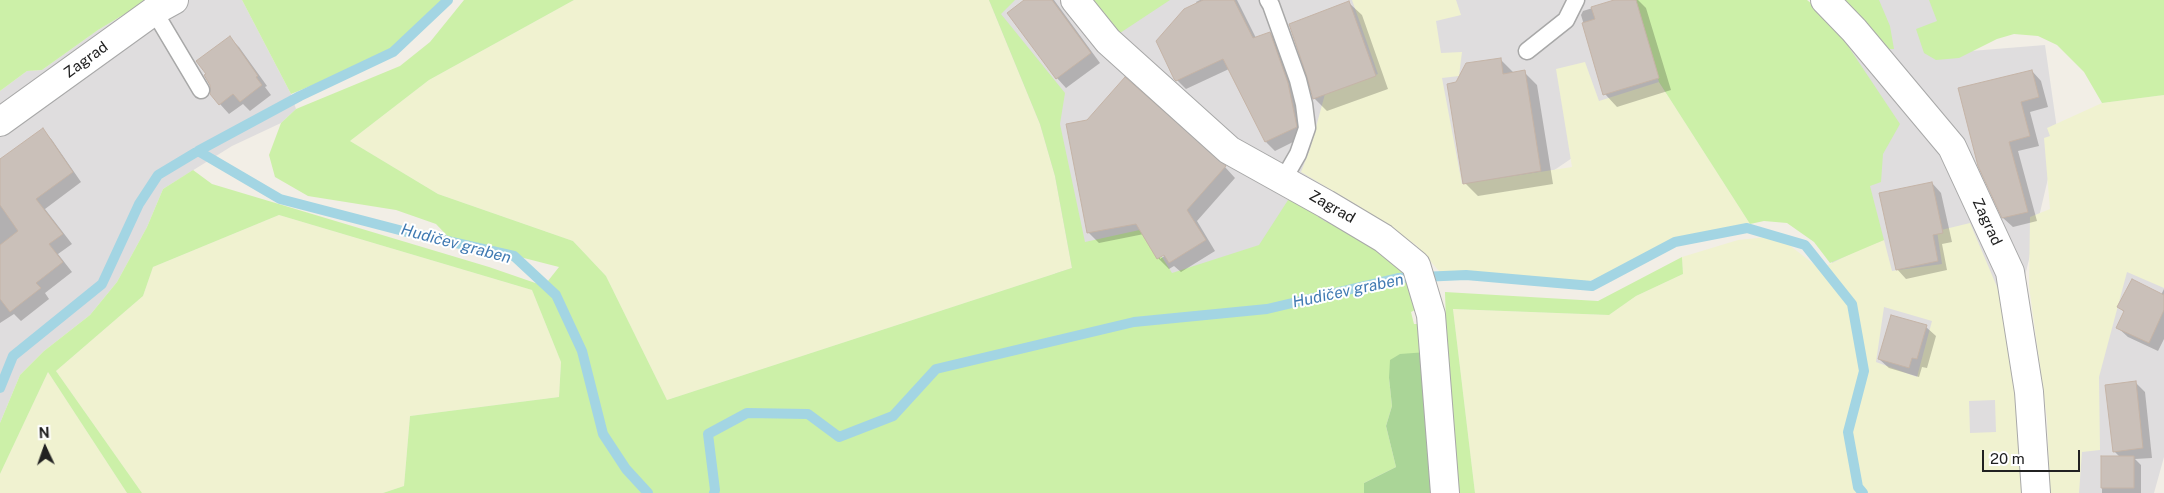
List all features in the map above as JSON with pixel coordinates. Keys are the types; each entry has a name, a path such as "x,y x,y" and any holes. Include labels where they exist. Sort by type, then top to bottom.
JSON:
{"street":[{"name":"Zagrad","path":"1075,0 1108,41 1229,150 1383,238 1416,266 1430,316 1445,493"},
{"name":"Zagrad","path":"1825,0 1854,30 1952,147 2010,272 2029,392 2036,493"},
{"name":"Zagrad","path":"0,122 164,6"}],"lane":[{"path":"1268,0 1298,80 1308,128 1298,154 1282,180"},
{"path":"1527,51 1566,20 1576,0"},
{"path":"164,6 200,90"}],"shaded area":[{"path":"148,0 242,0 291,94 296,109 281,123 232,146 163,189 147,227 117,282 90,315 44,351 20,375 0,423 0,91 27,71 42,70 98,30"},
{"path":"969,0 1648,0 1678,86 1525,190 1063,299"},
{"path":"1832,0 1942,0 1971,51 2045,45 2058,136 2018,306 2048,463 2138,195 2164,209 2164,457 2154,493 1991,493 1843,378 1827,211 1870,124"}],"green space":[{"path":"0,0 148,0 98,30 42,70 27,71 0,91"},
{"path":"242,0 445,0 418,32 392,53 291,94"},
{"path":"464,0 574,0 429,80 350,141 438,194 573,241 606,276 667,400 1072,268 1055,176 1040,124 989,0 1015,0 1001,14 1065,93 1060,124 1085,242 1144,229 1172,273 1259,245 1290,197 1326,222 1342,222 1404,272 1421,307 1411,312 1414,324 1420,324 1427,352 1389,378 1392,406 1386,426 1396,467 1364,483 1364,493 383,493 404,486 410,416 559,397 561,362 532,290 279,215 153,267 143,296 56,371 142,493 127,493 48,372 0,474 0,423 20,375 44,351 90,315 117,282 147,227 163,189 193,170 212,184 489,267 544,286 559,267 520,257 511,258 458,247 436,224 396,210 308,196 275,177 269,155 281,123 296,109 400,66 430,42"},
{"path":"574,0 989,0 1040,124 1055,176 1072,268 667,400 606,276 573,241 438,194 350,141 429,80"},
{"path":"1084,0 1170,0 1117,35"},
{"path":"1352,0 1456,0 1461,15 1436,21 1441,53 1462,52 1459,76 1442,78 1462,184 1572,167 1556,69 1585,62 1599,101 1659,82 1750,224 1684,241 1618,271 1589,281 1526,280 1440,272 1416,245 1357,205 1301,172 1310,149 1325,94 1378,74"},
{"path":"1633,0 1807,0 1812,4 1842,37 1900,124 1883,154 1881,182 1870,186 1884,240 1830,263 1814,242 1787,223 1764,221 1750,224 1659,82"},
{"path":"1842,0 1879,0 1890,26 1894,49 1885,49"},
{"path":"1929,0 2164,0 2164,95 2102,103 2084,72 2057,45 2038,36 2014,34 1997,39 1959,58 1936,60 1924,53 1916,29 1937,21"},
{"path":"2164,95 2164,288 2127,272 2099,377 2100,450 2082,452 2079,493 2050,493 2047,419 2029,286 2030,217 2050,209 2044,138 2050,136 2047,128 2102,103"},
{"path":"279,215 532,290 561,362 559,397 410,416 404,486 383,493 142,493 56,371 143,296 153,267"},
{"path":"1970,223 2006,308 2018,351 2027,493 1475,493 1453,309 1609,315 1636,296 1683,274 1682,257 1738,240 1768,237 1788,244 1820,269 1858,250 1884,240 1892,271 1942,264 1937,231","holes":["1884,307 1932,321 1917,377 1876,362","1995,400 1996,432 1970,433 1969,401"]},
{"path":"1682,257 1683,274 1636,296 1609,315 1453,309 1475,493 1458,493 1447,354 1445,292 1598,301"},
{"path":"1427,352 1438,493 1364,493 1364,483 1396,467 1386,426 1392,406 1389,378 1390,360 1400,354"},
{"path":"48,372 127,493 0,493 0,474"}],"building":[{"path":"1024,0 1052,0 1091,53 1056,79 1007,13"},
{"path":"1203,0 1234,0 1253,38 1270,32 1288,83 1297,127 1265,142 1223,59 1176,81 1174,79 1156,41 1184,9"},
{"path":"1614,0 1636,0 1659,78 1603,95 1582,23 1595,19 1591,7"},
{"path":"1349,1 1376,76 1313,99 1289,24"},
{"path":"230,36 258,76 256,77 262,85 240,102 233,94 219,105 210,94 210,85 204,75 206,74 196,61"},
{"path":"1501,58 1503,74 1525,70 1541,171 1463,184 1447,84 1456,82 1466,63"},
{"path":"2032,70 2039,97 2021,102 2030,136 2009,142 2028,212 2002,218 1978,166 1958,88"},
{"path":"1125,77 1226,166 1187,210 1206,240 1169,263 1164,255 1157,259 1136,224 1087,233 1066,124 1087,120"},
{"path":"43,128 73,172 36,199 63,234 49,244 63,262 36,283 41,288 10,312 0,299 0,245 18,231 0,205 0,159"},
{"path":"1932,182 1943,233 1933,235 1938,261 1896,270 1879,193"},
{"path":"2132,279 2164,295 2164,310 2149,343 2116,328 2124,311 2117,307"},
{"path":"1891,315 1927,325 1917,359 1912,358 1909,368 1878,359"},
{"path":"2136,381 2143,448 2113,452 2105,385"},
{"path":"2101,456 2134,456 2134,488 2101,488"}],"waterway":[{"path":"0,388 13,356 102,284 139,204 158,175 198,151 300,96 393,52 448,0"},
{"name":"Hudičev graben","path":"198,151 280,199 403,231 514,256 556,295 582,351 603,434 626,469 648,493"},
{"name":"Hudičev graben","path":"714,493 708,434 747,413 808,414 839,437 893,416 936,369 1134,322 1267,309 1398,278 1466,275 1592,286 1675,242 1747,228 1805,245 1852,304 1864,371 1848,432 1858,487 1863,493"}]}
